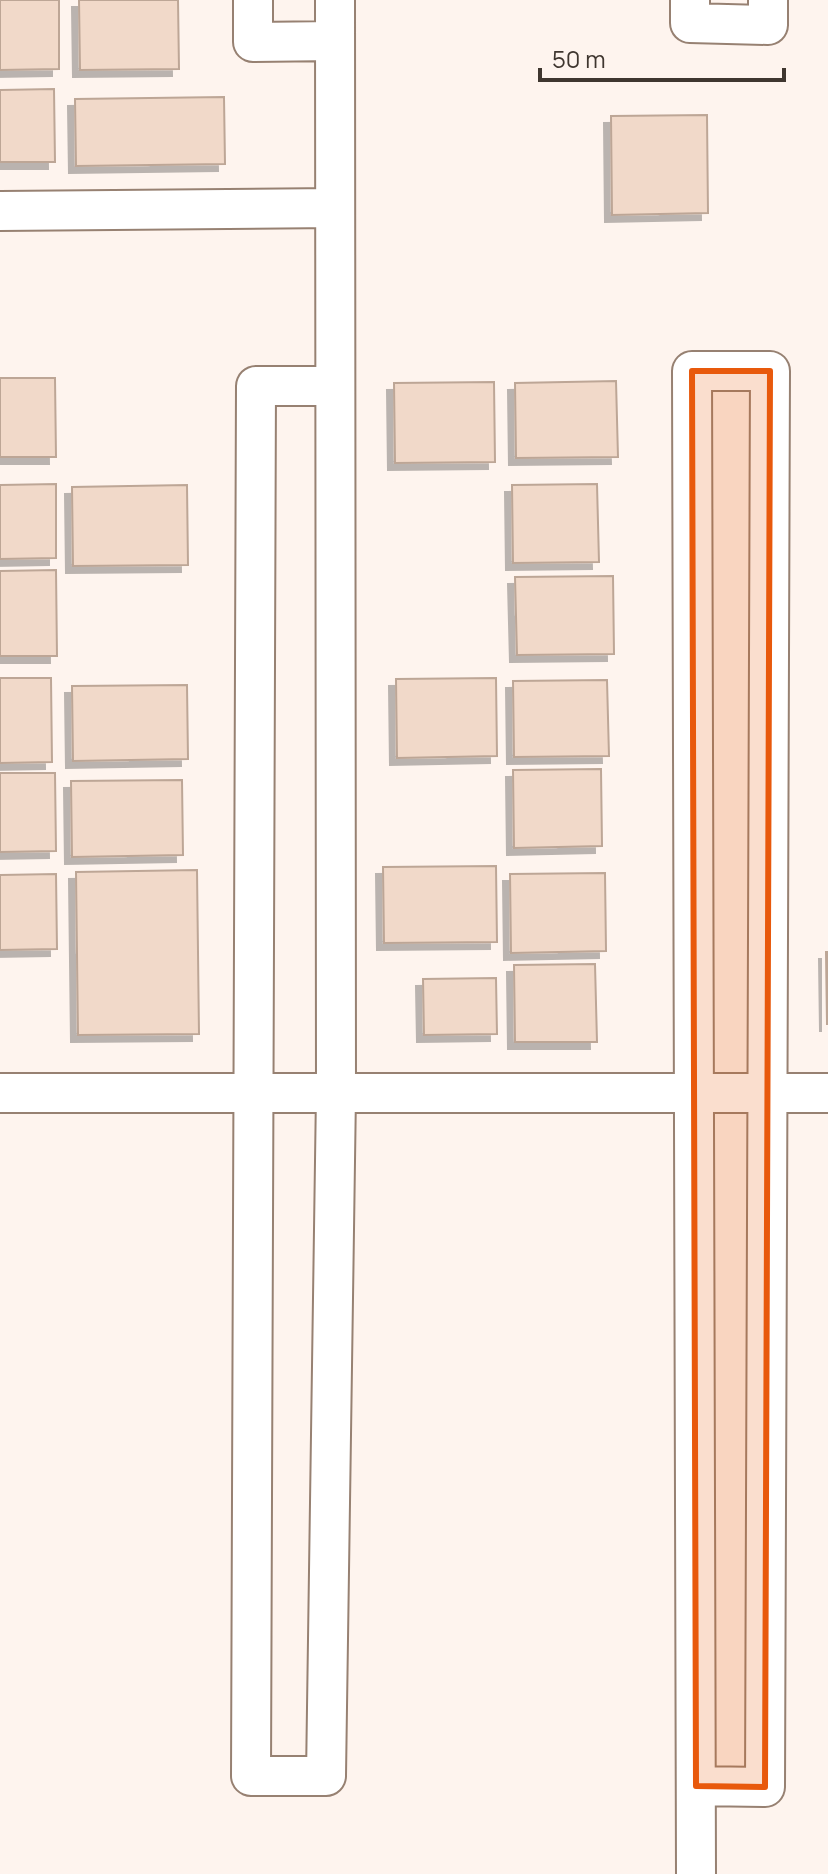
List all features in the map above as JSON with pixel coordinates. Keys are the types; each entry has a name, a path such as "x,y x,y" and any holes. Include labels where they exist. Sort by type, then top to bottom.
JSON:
{"street":[{"path":"253,0 253,42 335,41"},
{"path":"335,0 336,1093 326,1776 251,1776 251,1093 256,386 335,386"},
{"path":"690,0 690,23 768,25 768,0"},
{"path":"0,211 335,208"},
{"path":"696,1786 765,1787 765,1093 770,371 692,371 696,1874"},
{"path":"0,1093 828,1093"}],"highlighted area":[{"path":"692,371 770,371 765,1787 696,1786"}],"building":[{"path":"0,0 59,0 59,69 0,70"},
{"path":"79,0 178,0 179,69 80,70"},
{"path":"54,89 55,162 0,162 0,90"},
{"path":"224,97 225,164 76,166 75,99"},
{"path":"707,115 708,213 612,215 611,116"},
{"path":"0,378 55,378 56,457 0,457"},
{"path":"616,381 618,457 516,458 515,383"},
{"path":"494,382 495,462 395,463 394,383"},
{"path":"56,484 56,558 0,559 0,485"},
{"path":"597,484 599,562 513,563 512,485"},
{"path":"187,485 188,565 73,566 72,487"},
{"path":"56,570 57,656 0,656 0,571"},
{"path":"613,576 614,654 517,655 515,577"},
{"path":"0,678 51,678 52,762 0,763"},
{"path":"496,678 497,756 397,758 396,679"},
{"path":"607,680 609,756 514,757 513,681"},
{"path":"187,685 188,759 73,761 72,686"},
{"path":"601,769 602,846 514,848 513,770"},
{"path":"0,773 55,773 56,851 0,852"},
{"path":"182,780 183,855 72,857 71,781"},
{"path":"496,866 497,942 384,943 383,867"},
{"path":"197,870 199,1034 78,1035 76,872"},
{"path":"605,873 606,951 511,953 510,874"},
{"path":"56,874 57,949 0,950 0,875"},
{"path":"828,952 828,1024 827,1024"},
{"path":"595,964 597,1042 515,1042 514,965"},
{"path":"496,978 497,1034 424,1035 423,979"}]}
